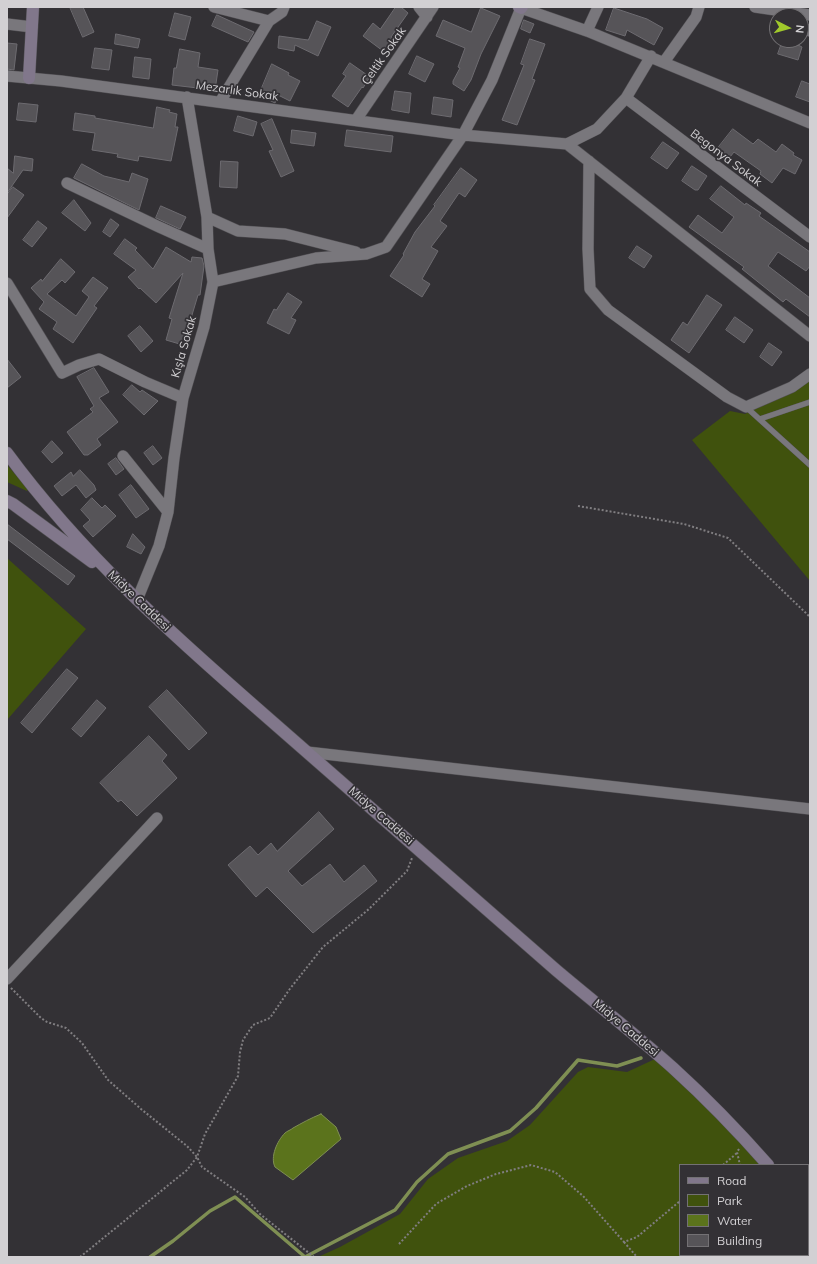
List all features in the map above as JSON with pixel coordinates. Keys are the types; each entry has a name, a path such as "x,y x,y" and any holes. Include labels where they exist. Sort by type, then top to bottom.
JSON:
{"main road":[{"path":"29,78 33,7"},
{"name":"Midye Caddesi","path":"7,453 59,518 114,578 137,600 206,664 558,971 671,1066 720,1114 767,1164"},
{"path":"7,501 114,578"}],"street":[{"path":"214,7 269,21"},
{"path":"220,102 269,21 282,12 284,7"},
{"path":"419,7 430,12"},
{"path":"213,282 316,258 366,254 386,247 462,135 492,80 521,7 651,56 810,123"},
{"path":"587,31 598,7"},
{"path":"664,62 696,17 699,7"},
{"path":"754,7 810,14"},
{"path":"754,7 769,14"},
{"name":"Çeltik Sokak","path":"356,120 430,12"},
{"path":"7,24 32,27"},
{"path":"651,56 626,98 597,129 568,144 810,336"},
{"name":"Mezarlık Sokak","path":"7,76 61,81 462,135 568,144"},
{"name":"Kışla Sokak","path":"137,600 159,546 168,512 183,398 204,327 213,282 208,248 207,217 187,98"},
{"name":"Begonya Sokak","path":"626,98 810,237"},
{"path":"589,161 588,249 590,289 608,310 727,397 746,407 792,387 810,374"},
{"path":"67,183 157,226 208,248"},
{"path":"207,217 238,231 285,234 366,254"},
{"path":"7,283 62,374 79,365 99,359 145,382 183,398"},
{"path":"123,456 168,512"},
{"path":"307,752 810,809"},
{"path":"7,979 158,818"}],"lane":[{"path":"760,419 810,402"},
{"path":"746,407 810,465"}],"path":[{"path":"578,506 684,524 728,538 810,617"},
{"path":"80,1257 187,1170 197,1157 205,1134 238,1076 240,1052 243,1040 253,1025 270,1018 289,990 323,947 369,909 408,871 416,846"},
{"path":"7,979 41,1018 47,1022 66,1028 82,1043 108,1080 187,1146 197,1157 202,1167 245,1197 260,1214 314,1257"},
{"path":"724,1164 738,1152"},
{"path":"399,1244 436,1204 467,1186 496,1174 531,1165 555,1172 583,1196 637,1257"},
{"path":"624,1242 637,1237 679,1202"}],"green space":[{"path":"810,379 810,581 692,440 730,411 745,414"},
{"path":"7,465 28,489 27,491 7,482"},
{"path":"7,558 86,629 7,720"},
{"path":"655,1059 718,1118 762,1164 679,1164 679,1256 809,1256 809,1221 810,1257 318,1257 340,1247 400,1214 428,1179 458,1158 507,1141 530,1125 578,1072 588,1067 627,1072"}],"water":[{"path":"321,1114 336,1127 341,1139 293,1180 275,1167 273,1159 275,1149 286,1132"}],"building":[{"path":"70,7 83,7 94,32 83,37"},
{"path":"396,7 401,7 408,13 391,37 393,38 383,51 363,36 373,23 380,29"},
{"path":"481,8 500,16 481,54 471,80 464,91 453,84 453,81 460,68 458,67 465,48 436,36 443,20 471,32"},
{"path":"614,8 647,19 663,28 654,45 627,30 625,36 606,30"},
{"path":"175,13 191,17 185,40 169,36"},
{"path":"217,15 254,32 248,42 212,26"},
{"path":"524,20 534,24 530,33 521,29"},
{"path":"317,21 331,27 318,56 295,45 294,51 278,48 279,36 308,40"},
{"path":"116,34 140,39 138,48 115,44"},
{"path":"530,39 545,44 532,79 535,80 517,125 502,120 524,65 521,64"},
{"path":"7,43 17,44 14,70 7,69"},
{"path":"95,48 112,50 109,70 92,68"},
{"path":"780,48 802,48 798,60 778,54"},
{"path":"180,49 200,53 198,67 218,70 215,90 172,85 174,68 176,68"},
{"path":"417,56 434,64 425,82 409,74"},
{"path":"135,57 151,59 149,79 133,77"},
{"path":"350,63 370,77 348,107 332,96 346,76 343,74"},
{"path":"272,64 300,81 290,101 278,95 275,103 259,95"},
{"path":"802,81 810,84 810,102 796,97"},
{"path":"395,91 411,93 409,113 392,110"},
{"path":"434,97 453,100 451,117 432,114"},
{"path":"19,103 38,105 36,122 17,120"},
{"path":"157,107 170,110 169,112 177,114 175,127 178,127 171,161 139,156 138,161 117,157 118,154 92,150 95,133 73,130 75,113 153,128"},
{"path":"238,116 257,122 253,136 234,131"},
{"path":"272,119 294,171 281,177 269,151 273,150 261,124"},
{"path":"733,129 753,144 758,139 776,152 782,144 794,153 793,155 802,160 795,174 783,168 772,183 760,174 761,171 734,152 730,157 718,148"},
{"path":"292,130 316,133 314,146 291,143"},
{"path":"347,130 393,136 391,152 345,146"},
{"path":"663,142 679,153 667,169 651,158"},
{"path":"15,156 33,159 32,171 23,170 7,193 7,168 13,173"},
{"path":"221,161 238,162 237,188 220,187"},
{"path":"82,164 104,176 129,182 132,173 148,179 139,210 74,178"},
{"path":"692,166 707,176 698,190 695,190 682,181"},
{"path":"461,168 477,180 465,197 459,193 440,221 447,226 431,247 438,251 422,279 430,284 422,297 390,276 404,255 403,254 415,232"},
{"path":"721,186 745,205 746,203 761,213 759,216 810,252 810,266 806,271 778,252 768,266 810,298 810,317 786,299 783,302 742,269 744,267 689,227 698,215 722,233 734,217 710,199"},
{"path":"13,187 24,195 7,218 7,195"},
{"path":"74,200 91,223 85,231 62,213"},
{"path":"161,206 186,217 180,229 156,218"},
{"path":"111,219 119,225 110,237 103,232"},
{"path":"38,221 47,228 32,247 23,240"},
{"path":"125,239 137,248 135,250 153,269 166,247 191,262 192,257 202,258 204,266 200,295 198,295 183,345 166,340 172,319 169,318 183,273 156,303 140,288 139,289 128,277 136,270 114,254"},
{"path":"637,246 652,256 644,268 629,258"},
{"path":"61,259 75,272 65,283 62,280 47,294 76,316 89,297 82,291 93,277 108,288 94,306 97,308 73,343 53,329 57,322 39,309 44,302 31,288 41,279 42,281"},
{"path":"288,293 302,302 291,318 296,320 289,334 267,323 274,309 276,310"},
{"path":"707,295 722,305 689,353 671,340 683,322 687,325"},
{"path":"735,317 753,330 744,343 726,330"},
{"path":"140,326 153,341 141,352 128,336"},
{"path":"769,343 782,352 772,366 760,357"},
{"path":"7,359 21,377 7,388"},
{"path":"94,368 109,392 99,398 118,422 97,439 101,445 88,455 84,455 67,432 93,412 90,409 94,406 77,377"},
{"path":"132,385 140,392 142,390 158,401 144,415 123,395"},
{"path":"52,441 63,453 52,463 42,452"},
{"path":"153,446 162,458 153,465 144,453"},
{"path":"116,458 124,469 116,475 108,464"},
{"path":"80,470 94,485 96,490 86,498 76,485 62,496 54,486 71,472 73,476"},
{"path":"131,485 149,509 136,518 119,495"},
{"path":"92,498 102,508 105,505 116,516 93,537 83,526 90,520 81,510"},
{"path":"7,524 75,576 68,585 7,539"},
{"path":"133,534 145,547 141,554 127,547"},
{"path":"67,669 78,678 32,733 21,723"},
{"path":"167,690 207,733 189,750 149,707"},
{"path":"97,700 106,708 81,737 72,729"},
{"path":"149,736 167,755 162,761 177,778 137,816 121,800 118,802 100,783"},
{"path":"319,812 334,829 288,871 302,886 330,864 344,882 364,865 377,881 313,933 267,887 256,897 228,865 250,846 258,855 271,843 277,851"}],"waterway":[{"path":"150,1257 173,1241 210,1211 235,1197 305,1257 395,1210 417,1182 448,1154 510,1131 536,1108 578,1060 617,1066 641,1058"}]}
